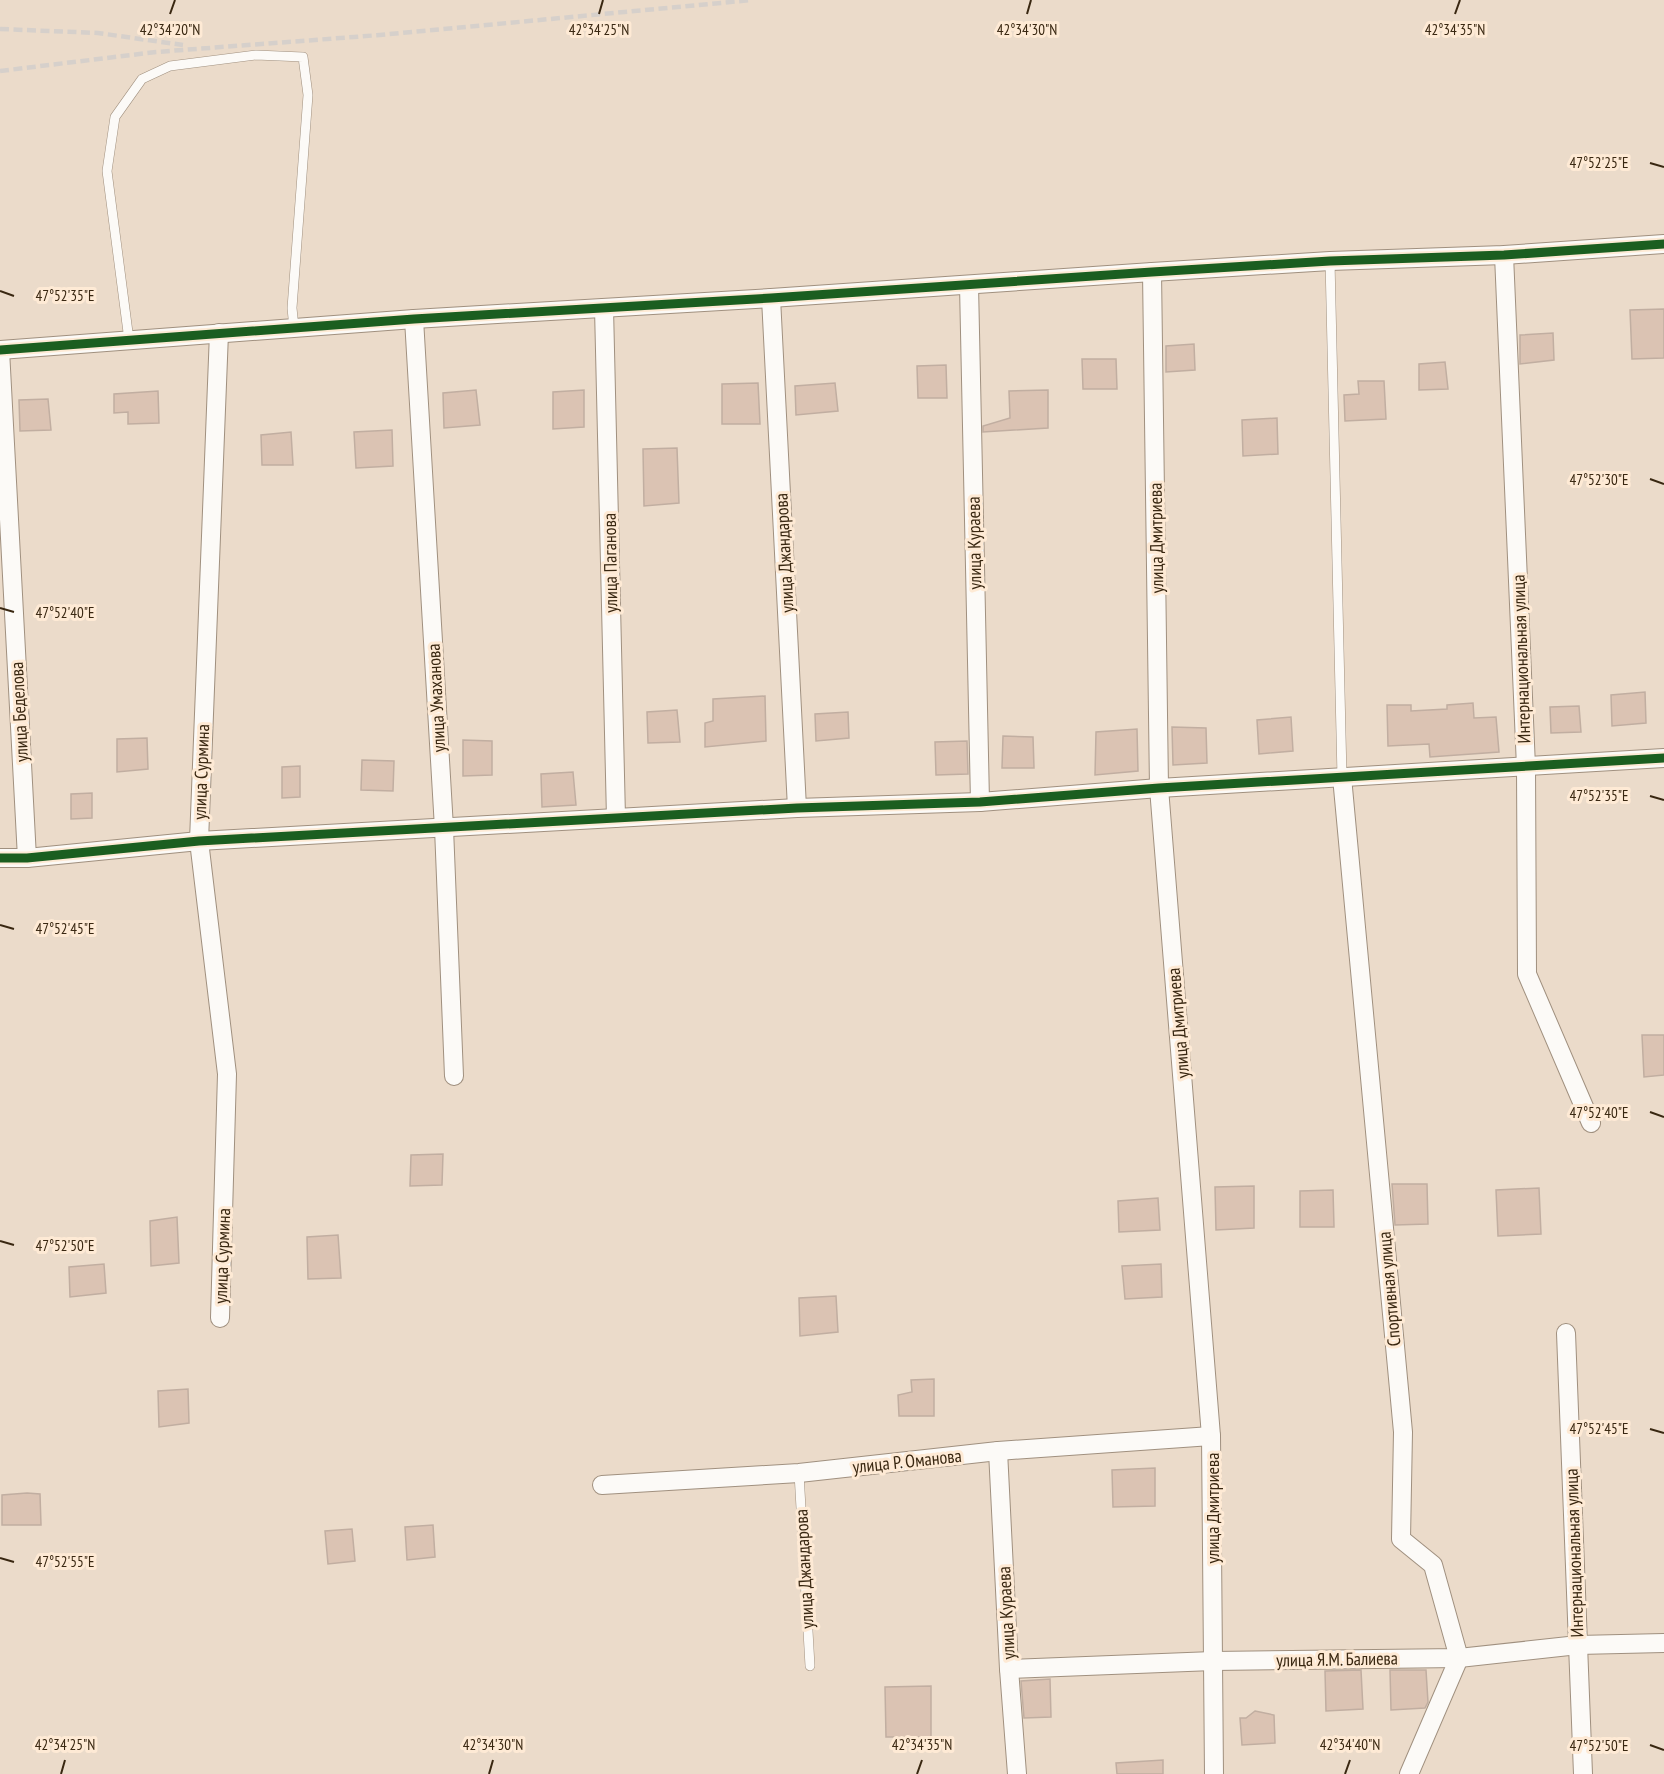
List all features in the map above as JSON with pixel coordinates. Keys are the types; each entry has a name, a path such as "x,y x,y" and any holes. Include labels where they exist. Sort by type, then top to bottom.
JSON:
{"street":[{"path":"0,350 414,319 1330,261 1504,255 1664,244"},
{"name":"Интернациональная улица","path":"1504,255 1526,767 1527,974 1591,1123"},
{"name":"улица Дмитриева","path":"1152,272 1159,788 1211,1436 1214,1774"},
{"name":"улица Кураева","path":"969,285 980,802"},
{"name":"улица Джандарова","path":"771,298 797,808"},
{"name":"улица Паганова","path":"604,308 616,818"},
{"name":"улица Умаханова","path":"414,319 444,828 454,1076"},
{"name":"улица Сурмина","path":"219,333 199,841 227,1074 220,1318"},
{"name":"улица Беделова","path":"0,350 27,858"},
{"path":"0,858 27,858 199,841 797,808 980,802 1159,788 1664,758"},
{"name":"Спортивная улица","path":"1342,777 1403,1432 1401,1539 1433,1565 1459,1658"},
{"name":"Интернациональная улица","path":"1566,1332 1583,1774"},
{"name":"улица Р. Оманова","path":"602,1485 799,1473 998,1451 1211,1436"},
{"name":"улица Кураева","path":"998,1451 1009,1669 1017,1774"},
{"name":"улица Я.М. Балиева","path":"1009,1669 1213,1661 1459,1658 1578,1646 1664,1643"},
{"path":"1409,1774 1459,1658"}],"lane":[{"path":"129,340 107,171 115,117 142,80 170,66 256,55 303,57 308,95 292,297 294,328"},
{"path":"1330,261 1342,777"},
{"name":"улица Джандарова","path":"799,1473 810,1666"}],"building":[{"path":"1664,309 1664,358 1632,359 1630,310"},
{"path":"1553,333 1554,360 1520,364 1520,335"},
{"path":"1194,344 1195,370 1166,372 1166,346"},
{"path":"1082,359 1116,359 1117,389 1083,389"},
{"path":"1445,362 1448,389 1419,390 1419,364"},
{"path":"946,365 947,398 918,398 917,366"},
{"path":"1358,381 1384,381 1386,419 1345,421 1344,395 1359,394"},
{"path":"758,383 760,424 722,424 722,384"},
{"path":"835,383 838,411 796,415 795,386"},
{"path":"476,390 480,425 444,428 443,393"},
{"path":"584,390 584,427 553,429 553,392"},
{"path":"1048,390 1048,428 983,432 983,426 1010,418 1009,391"},
{"path":"158,391 159,423 128,424 128,412 114,413 114,394"},
{"path":"48,399 51,430 20,431 19,400"},
{"path":"1277,418 1278,454 1243,456 1242,420"},
{"path":"392,430 393,466 356,468 354,432"},
{"path":"291,432 293,465 262,465 261,435"},
{"path":"677,448 679,503 644,506 643,449"},
{"path":"1645,692 1646,723 1612,726 1611,695"},
{"path":"765,696 766,741 705,747 705,723 713,721 713,699"},
{"path":"1473,703 1474,718 1496,717 1499,752 1430,757 1429,744 1388,746 1387,705 1411,705 1411,711 1447,709 1447,705"},
{"path":"1579,706 1581,732 1551,733 1550,707"},
{"path":"677,710 680,742 648,743 647,712"},
{"path":"848,712 849,738 816,741 815,714"},
{"path":"1291,717 1293,751 1259,754 1257,720"},
{"path":"1172,727 1206,728 1207,763 1173,765"},
{"path":"1137,729 1138,771 1095,775 1096,732"},
{"path":"1003,736 1033,737 1034,768 1002,768"},
{"path":"147,738 148,769 117,772 117,739"},
{"path":"463,740 492,741 492,775 463,776"},
{"path":"967,741 968,774 936,775 935,742"},
{"path":"362,760 394,761 393,791 361,790"},
{"path":"300,766 300,797 282,798 282,767"},
{"path":"573,772 576,805 542,807 541,774"},
{"path":"92,793 92,818 71,819 71,794"},
{"path":"1642,1035 1664,1035 1664,1075 1644,1077"},
{"path":"443,1154 442,1185 410,1186 411,1155"},
{"path":"1392,1184 1427,1184 1428,1224 1395,1225"},
{"path":"1254,1186 1254,1228 1216,1230 1215,1187"},
{"path":"1539,1188 1541,1234 1498,1236 1496,1190"},
{"path":"1333,1190 1334,1227 1300,1227 1300,1191"},
{"path":"1158,1198 1160,1230 1119,1232 1118,1201"},
{"path":"177,1217 179,1263 151,1266 150,1221"},
{"path":"338,1235 341,1278 308,1279 307,1237"},
{"path":"104,1264 106,1293 70,1297 69,1267"},
{"path":"1161,1264 1162,1297 1125,1299 1122,1266"},
{"path":"836,1296 838,1332 800,1336 799,1298"},
{"path":"934,1379 934,1416 899,1416 898,1395 912,1392 911,1380"},
{"path":"188,1389 189,1423 159,1427 158,1391"},
{"path":"1155,1468 1155,1506 1113,1507 1112,1470"},
{"path":"40,1494 41,1525 2,1525 2,1495"},
{"path":"433,1525 435,1557 407,1560 405,1527"},
{"path":"352,1529 355,1561 328,1564 325,1531"},
{"path":"1361,1670 1363,1709 1326,1711 1325,1671"},
{"path":"1390,1670 1426,1670 1428,1702 1425,1708 1391,1710"},
{"path":"1050,1679 1051,1717 1024,1718 1021,1681"},
{"path":"931,1686 931,1737 886,1737 885,1687"},
{"path":"1255,1711 1274,1715 1275,1743 1242,1745 1240,1718 1246,1718"},
{"path":"1163,1760 1163,1774 1117,1774 1116,1763"}],"railway":[{"path":"0,71 156,52 380,35 752,0"},
{"path":"0,29 98,33 183,45"}],"cycle path":[{"path":"0,350 414,319 1330,261 1504,255 1664,244"},
{"path":"0,858 27,858 199,841 797,808 980,802 1159,788 1664,758"}]}
